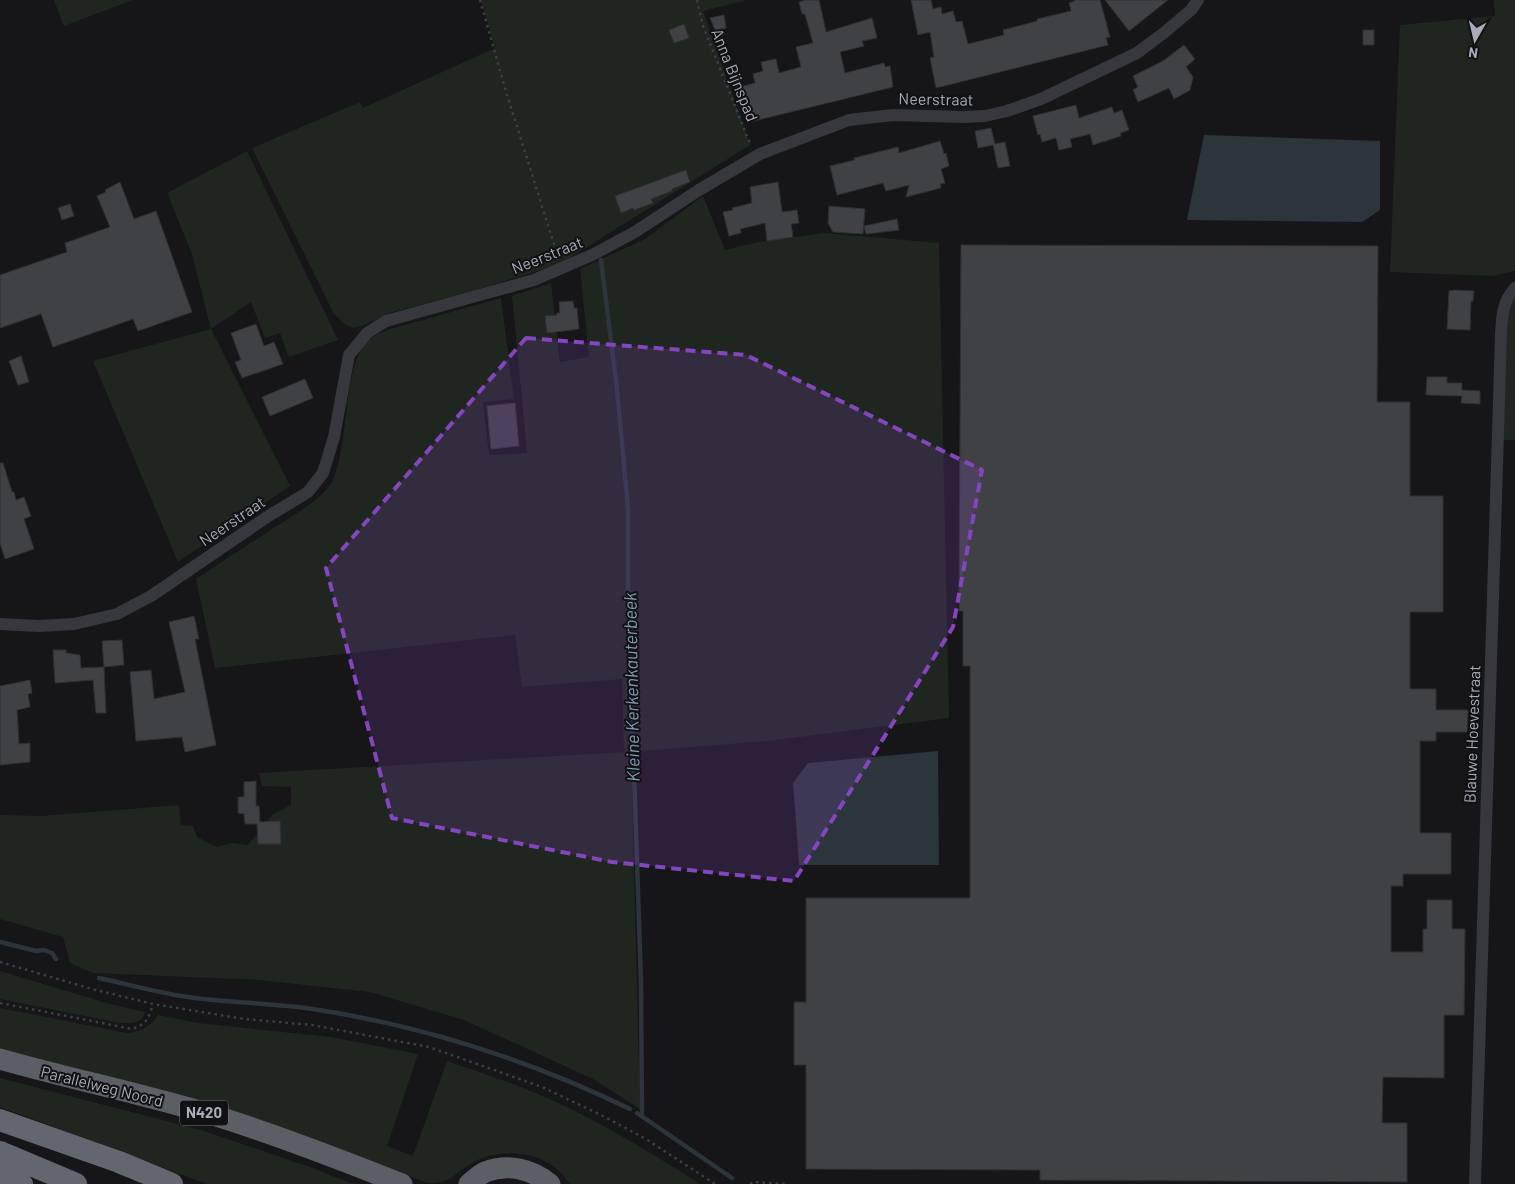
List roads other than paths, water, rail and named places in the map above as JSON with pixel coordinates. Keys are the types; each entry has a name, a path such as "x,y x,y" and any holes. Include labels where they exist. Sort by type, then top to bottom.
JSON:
{"highway":[{"name":"Parallelweg Noord","path":"0,1059 147,1096 212,1115 299,1144 402,1184"},
{"name":"Parallelweg Noord","path":"0,1071 207,1125 277,1148 370,1184"},
{"path":"0,1120 119,1162 172,1184"},
{"path":"0,1152 76,1184"},
{"path":"468,1184 484,1173 502,1168 521,1169 540,1176 550,1184"},
{"path":"0,1175 22,1184"}],"street":[{"name":"Neerstraat","path":"0,624 39,626 74,624 117,614 151,596 267,517 308,492 323,473 334,437 349,355 366,333 386,321 534,280 592,255 635,232 699,190 760,154 848,120 893,114 985,116 1007,111 1041,99 1137,53 1191,10 1198,0"},
{"name":"Blauwe Hoevestraat","path":"1475,1184 1501,335 1503,306 1508,295 1515,288"}],"waterway":[{"name":"Kleine Kerkenkauterbeek","path":"601,260 617,389 628,509 628,592 641,982 642,1115"},
{"path":"0,942 36,951 44,950 52,953 56,959"},
{"path":"99,978 183,996 313,1009 395,1025 435,1035 515,1060 592,1091 630,1109"},
{"path":"637,1113 732,1178"}]}
